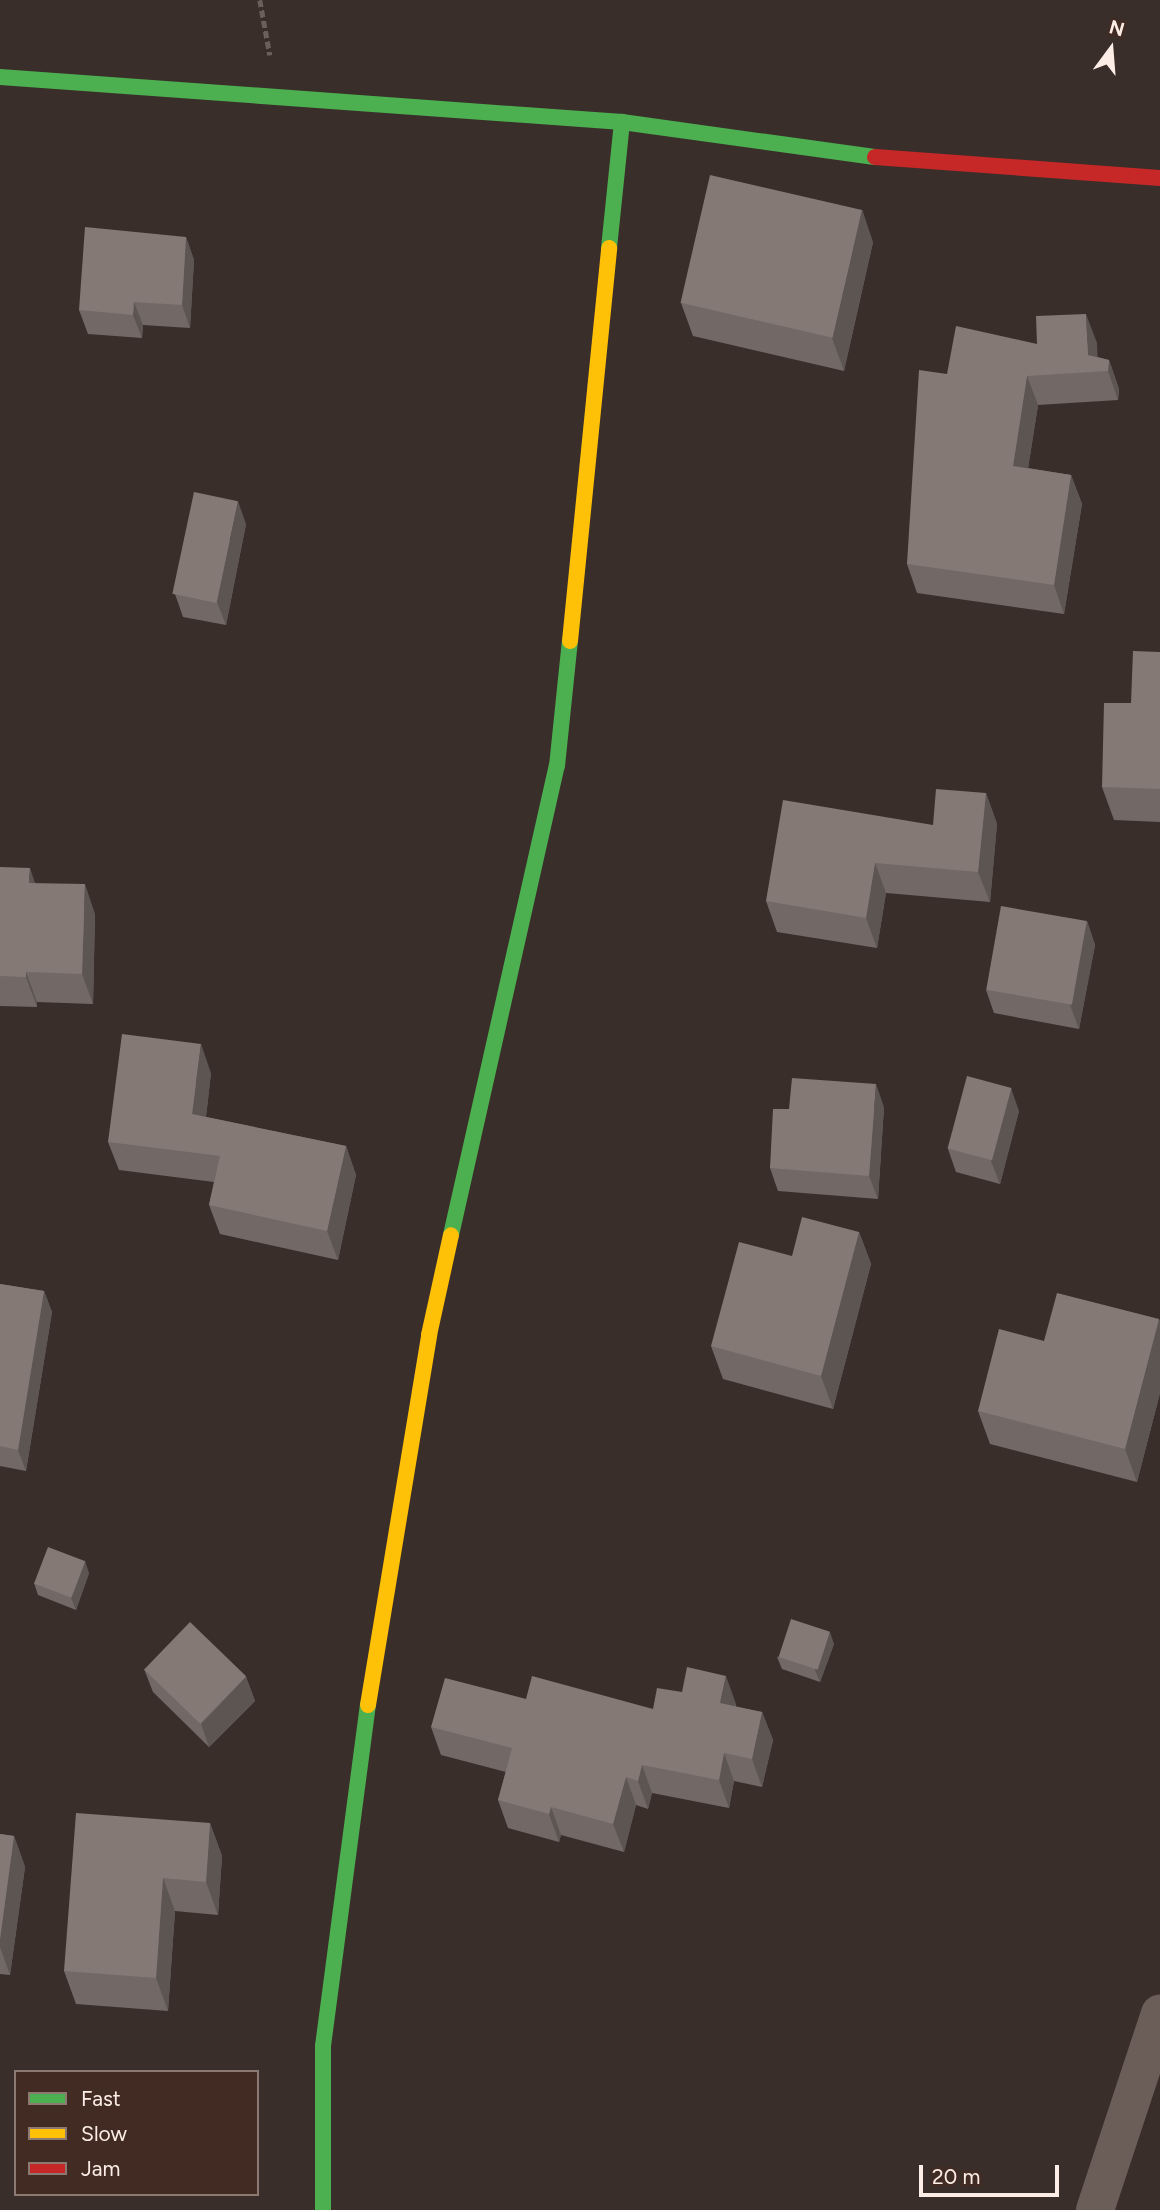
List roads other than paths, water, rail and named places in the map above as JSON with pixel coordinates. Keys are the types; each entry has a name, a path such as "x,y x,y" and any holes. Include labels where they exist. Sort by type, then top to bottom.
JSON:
{"street":[{"path":"0,77 622,122 839,154 1160,178"},
{"path":"323,2210 323,2046 381,1611 429,1335 557,766 622,122"},
{"path":"1095,2210 1160,2013"}]}
